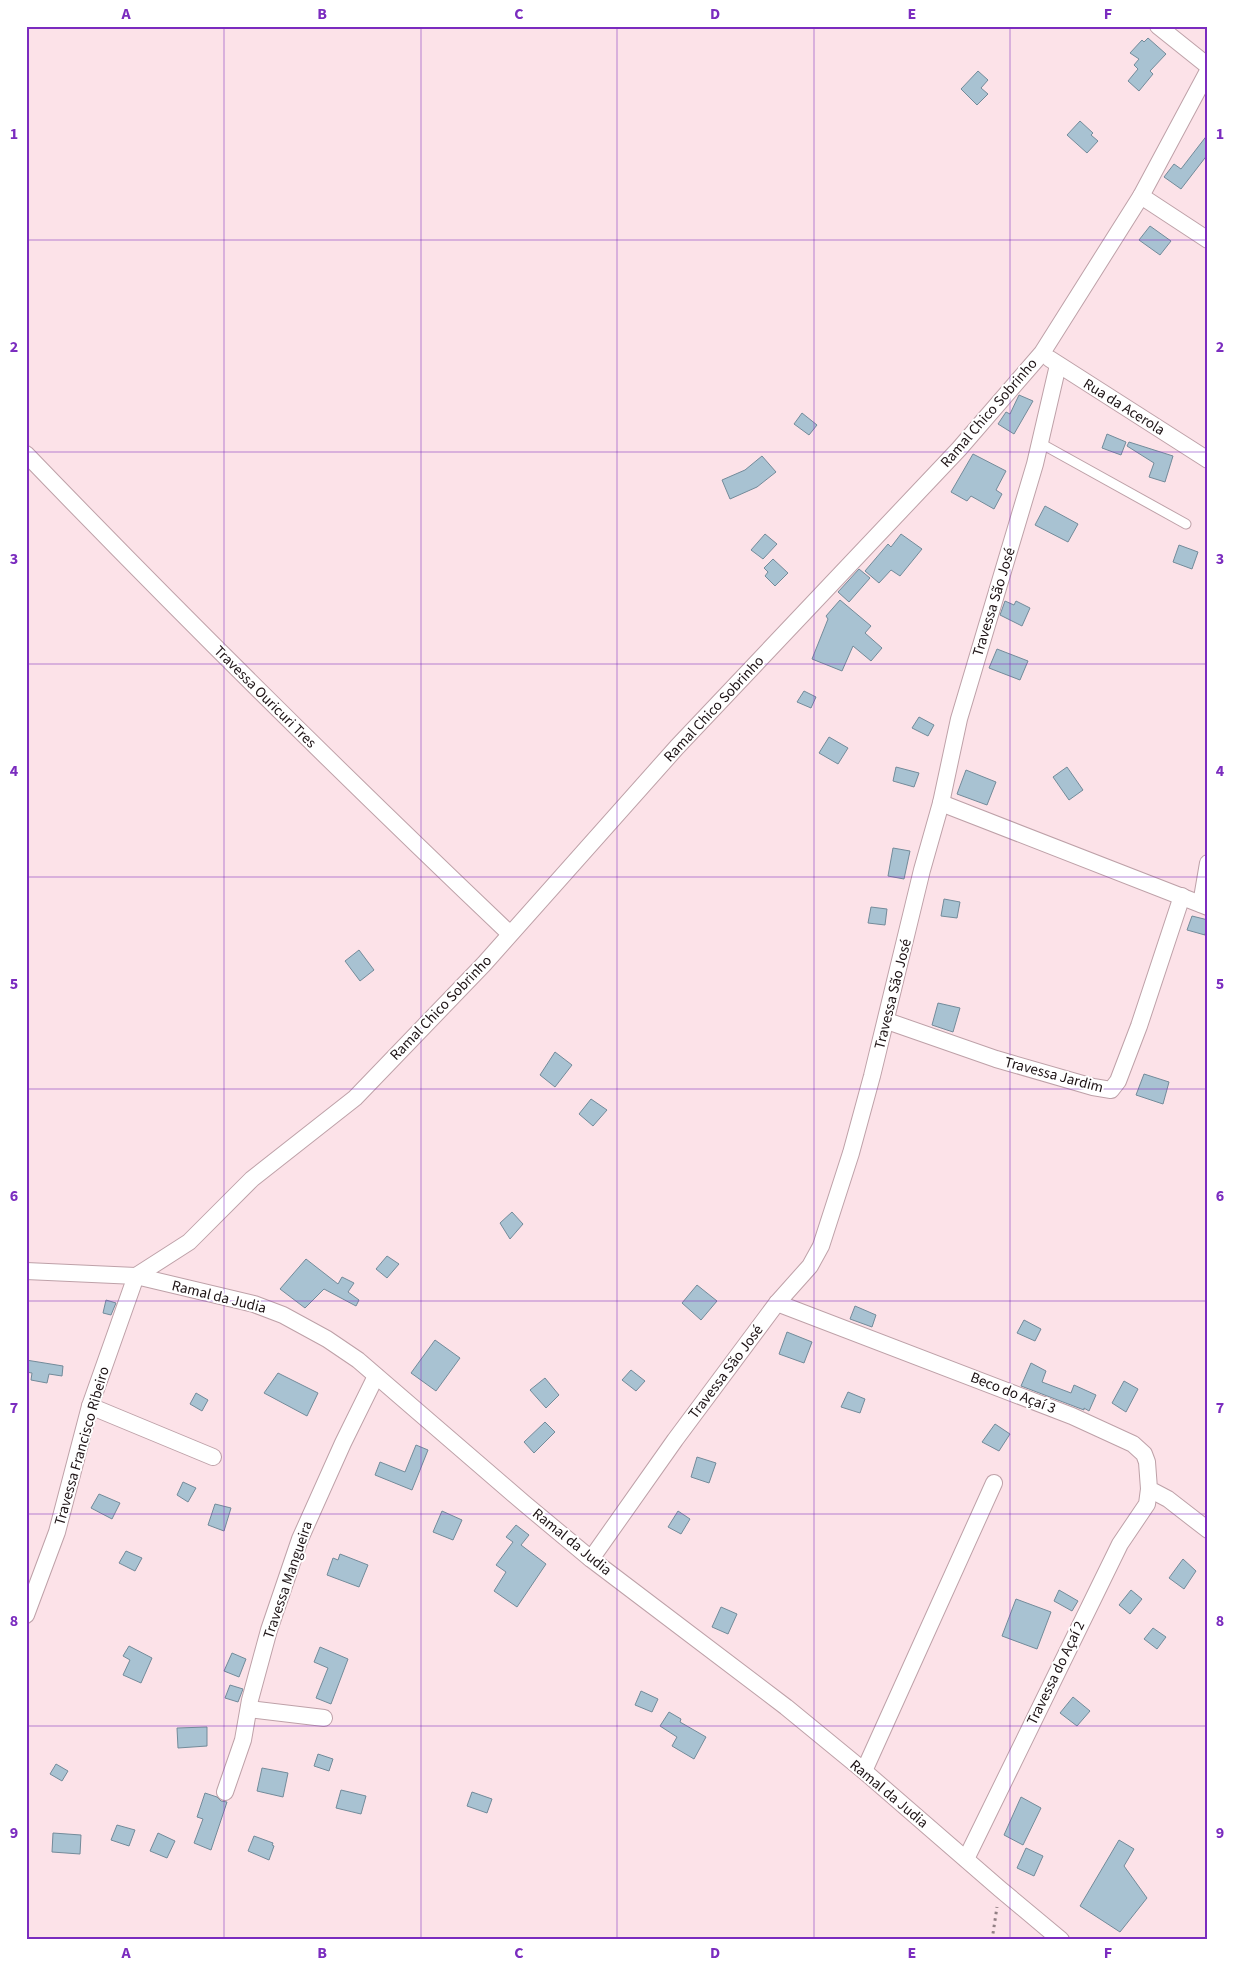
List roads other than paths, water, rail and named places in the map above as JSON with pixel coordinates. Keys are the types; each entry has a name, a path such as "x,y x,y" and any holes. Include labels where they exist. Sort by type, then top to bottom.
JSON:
{"street":[{"path":"1158,26 1208,66"},
{"name":"Ramal Chico Sobrinho","path":"136,1276 189,1242 252,1179 355,1098 484,964 677,747 959,449 1042,353 1141,196 1208,71"},
{"path":"1141,196 1208,240"},
{"name":"Rua da Acerola","path":"1042,353 1208,460"},
{"name":"Travessa São José","path":"591,1559 675,1440 777,1303 810,1266 821,1246 851,1153 887,1021 922,870 941,803 959,719 1040,443 1058,364"},
{"name":"Travessa Ouricuri Tres","path":"26,454 333,764 510,934"},
{"path":"941,803 1204,905 1208,863"},
{"name":"Travessa Jardim","path":"887,1021 996,1059 1093,1087 1111,1090 1118,1081 1139,1026 1182,896"},
{"name":"Ramal da Judia","path":"26,1271 136,1276 254,1304 283,1315 328,1339 376,1376 591,1559 786,1707 1062,1940"},
{"name":"Travessa Francisco Ribeiro","path":"26,1615 57,1532 90,1406 136,1276"},
{"name":"Beco do Açaí 3","path":"777,1303 1072,1416 1133,1444 1144,1454 1147,1462 1149,1489"},
{"name":"Travessa Mangueira","path":"225,1792 242,1740 272,1622 300,1539 343,1443 376,1376"},
{"path":"90,1406 213,1457"},
{"path":"864,1771 994,1483"},
{"path":"1149,1489 1168,1499 1208,1530"},
{"name":"Travessa do Açaí 2","path":"966,1858 1120,1544 1147,1504 1149,1489"},
{"path":"249,1709 324,1718"}],"lane":[{"path":"1040,443 1186,524"}]}
